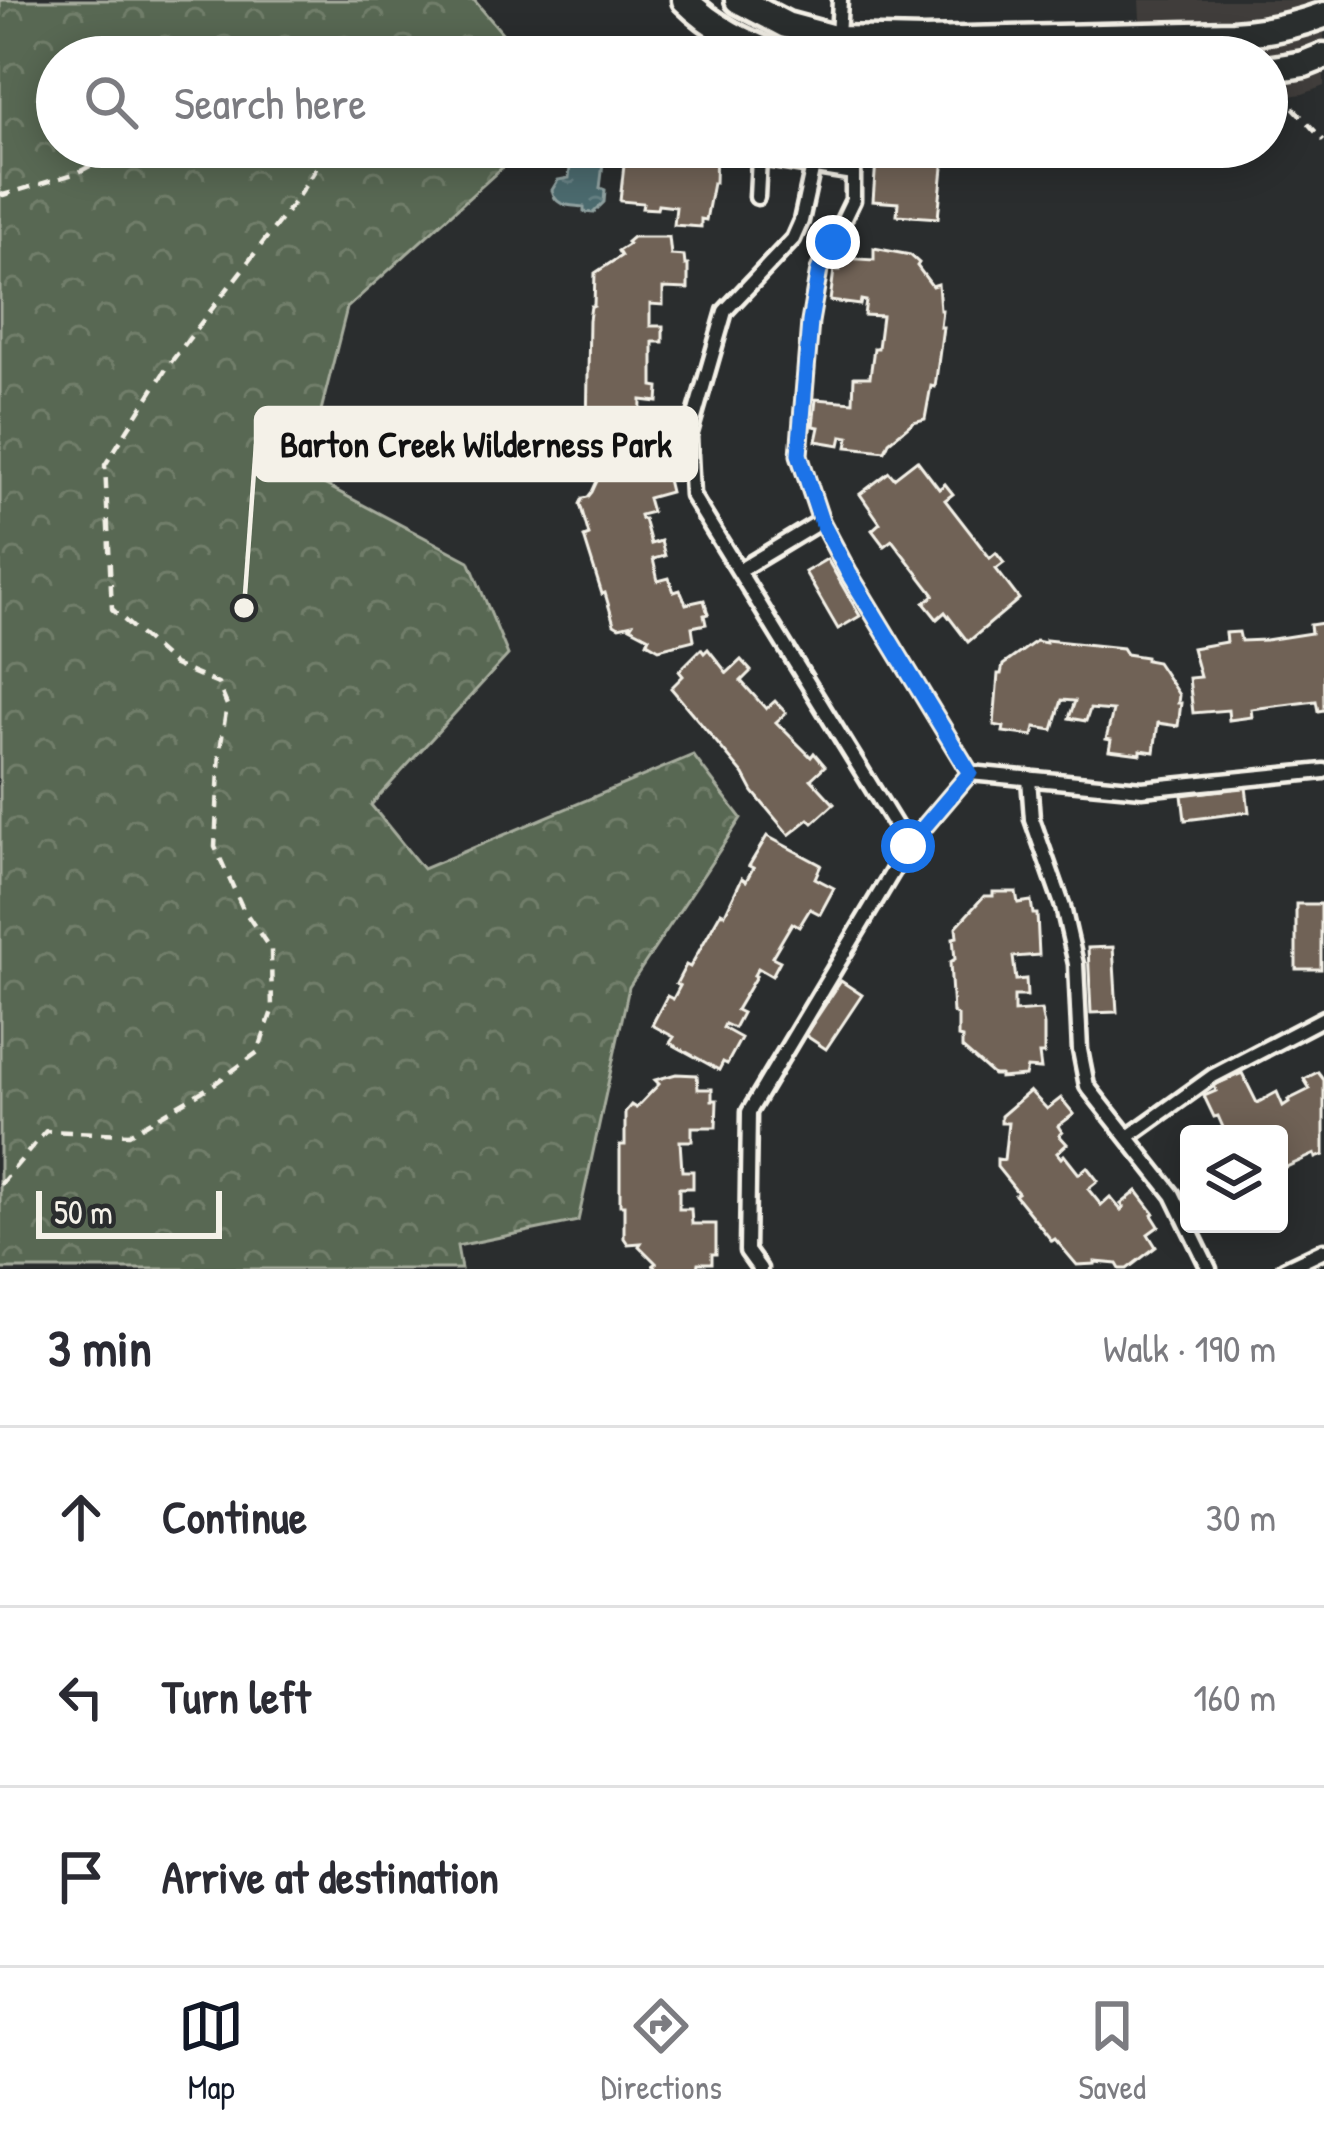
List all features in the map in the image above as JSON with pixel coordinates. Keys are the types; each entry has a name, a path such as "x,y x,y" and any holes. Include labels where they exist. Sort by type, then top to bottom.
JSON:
{"street":[{"path":"685,0 732,36"},
{"path":"738,0 810,36"},
{"path":"1144,36 1233,34 1280,28 1324,15"},
{"path":"1288,67 1324,56"}],"lane":[{"path":"838,36 840,0"},
{"path":"757,197 759,168"},
{"path":"814,168 793,239 725,311 689,436 692,495 908,846"},
{"path":"825,168 853,173"},
{"path":"853,168 853,200 819,270 799,454 821,521 848,572 970,773"},
{"path":"740,570 821,521"},
{"path":"970,773 1142,789 1324,771"},
{"path":"760,1269 747,1251 749,1112 908,846 970,773"},
{"path":"1029,778 1032,820 1063,907 1076,964 1080,1050 1087,1086 1173,1196 1209,1269"},
{"path":"1128,1137 1213,1076 1324,1018"},
{"path":"1285,1269 1324,1250"}],"path":[{"path":"1288,101 1324,141"},
{"path":"0,194 86,168"},
{"path":"0,1185 46,1131 129,1134 213,1085 258,1052 272,1011 271,950 242,909 215,847 227,705 218,684 174,665 112,609 105,465 168,366 316,168"}],"shaded area":[{"path":"1139,0 1324,0 1324,86 1288,96 1288,36 1141,36"}],"green space":[{"path":"0,0 474,0 504,36 36,36 36,168 502,168 347,308 305,474 469,561 508,655 371,805 423,869 693,755 741,818 629,987 578,1221 457,1246 461,1269 0,1269"}],"water":[{"path":"570,168 602,168 604,202 593,213 556,200 552,190 558,180 569,178"}],"building":[{"path":"624,168 715,168 701,227 674,225 676,207 642,208 643,203 620,201"},
{"path":"875,168 943,168 938,218 897,215 898,203 873,201"},
{"path":"633,237 669,237 671,255 684,256 688,265 688,289 663,288 663,305 650,304 650,326 663,326 663,342 653,342 653,386 659,387 658,402 641,400 640,436 617,435 617,428 587,429 595,273 621,256 618,251"},
{"path":"874,248 910,255 932,286 938,284 943,327 935,387 931,386 925,419 913,422 885,451 847,447 849,437 842,436 840,445 816,441 819,427 813,426 816,399 853,402 854,377 870,377 882,316 864,315 866,301 861,300 860,305 830,301 834,270 840,270 841,258 874,260"},
{"path":"637,447 648,472 664,467 670,492 648,498 652,512 640,515 651,544 661,541 665,556 653,559 658,581 669,578 686,604 704,600 708,614 704,615 706,624 692,627 694,640 659,649 632,624 614,624 584,537 589,535 580,504 592,492 603,459"},
{"path":"917,460 939,489 945,484 953,494 945,500 990,558 996,553 1004,563 996,569 1019,599 968,642 945,612 937,619 924,603 934,595 892,540 884,546 872,530 880,523 860,494 889,472 894,478"},
{"path":"827,559 860,616 838,629 805,572"},
{"path":"1323,623 1324,710 1318,711 1316,701 1251,709 1252,717 1229,720 1228,710 1193,713 1189,678 1200,677 1192,648 1226,642 1225,633 1239,632 1241,641 1266,640 1311,633 1310,625"},
{"path":"1036,641 1122,648 1126,654 1157,662 1179,695 1178,726 1158,723 1154,752 1109,750 1111,740 1106,739 1113,711 1090,709 1086,721 1069,718 1075,701 1062,700 1053,730 1035,727 1033,736 1003,732 1004,727 994,725 998,674"},
{"path":"701,649 704,653 708,649 727,673 741,660 751,671 741,681 766,709 775,701 786,713 776,722 825,766 811,779 834,804 813,823 809,819 789,835 671,688 683,676 679,671"},
{"path":"1246,787 1249,812 1185,820 1182,795"},
{"path":"767,836 821,865 815,878 834,888 820,914 810,909 799,927 792,923 772,957 780,961 772,976 758,968 736,1010 742,1013 734,1028 725,1024 723,1028 741,1038 719,1070 670,1043 674,1037 652,1025 667,996 673,999 686,965 690,967 721,912 725,914 742,878 746,881 753,868 749,866"},
{"path":"993,892 1016,892 1018,903 1031,901 1033,914 1037,914 1039,955 1013,957 1016,980 1026,979 1027,996 1014,996 1014,1012 1041,1010 1044,1026 1041,1069 1027,1068 1025,1076 993,1075 962,1048 958,1016 953,1013 950,962 955,959 956,927"},
{"path":"1296,904 1321,904 1321,969 1296,969"},
{"path":"1113,947 1117,1012 1091,1013 1088,948"},
{"path":"841,981 862,995 826,1049 805,1035"},
{"path":"1318,1072 1324,1080 1324,1155 1316,1158 1315,1154 1288,1166 1288,1125 1222,1125 1204,1096 1216,1091 1214,1085 1242,1073 1257,1103 1277,1092 1283,1106 1310,1089 1304,1079"},
{"path":"697,1075 698,1089 712,1089 712,1100 717,1100 716,1127 692,1127 692,1141 680,1141 682,1171 693,1171 693,1188 679,1188 679,1209 691,1209 692,1224 716,1224 716,1254 712,1254 712,1263 698,1263 697,1269 656,1269 641,1243 628,1244 624,1238 624,1205 620,1205 625,1112 631,1105 636,1108 659,1084 655,1080"},
{"path":"1030,1091 1047,1109 1061,1098 1074,1114 1058,1126 1067,1144 1057,1153 1079,1174 1087,1167 1098,1181 1088,1189 1101,1205 1110,1197 1121,1210 1121,1204 1137,1191 1154,1213 1159,1226 1148,1234 1156,1247 1127,1269 1095,1262 1077,1265 1052,1241 997,1167 997,1159 1004,1160 1008,1123 1001,1123 1001,1116"}],"place":[{"name":"Barton Creek Wilderness Park","path":"244,608"}],"route":[{"path":"833,242 819,270 810,322 799,454 821,521 848,572 970,773 908,846"}]}
